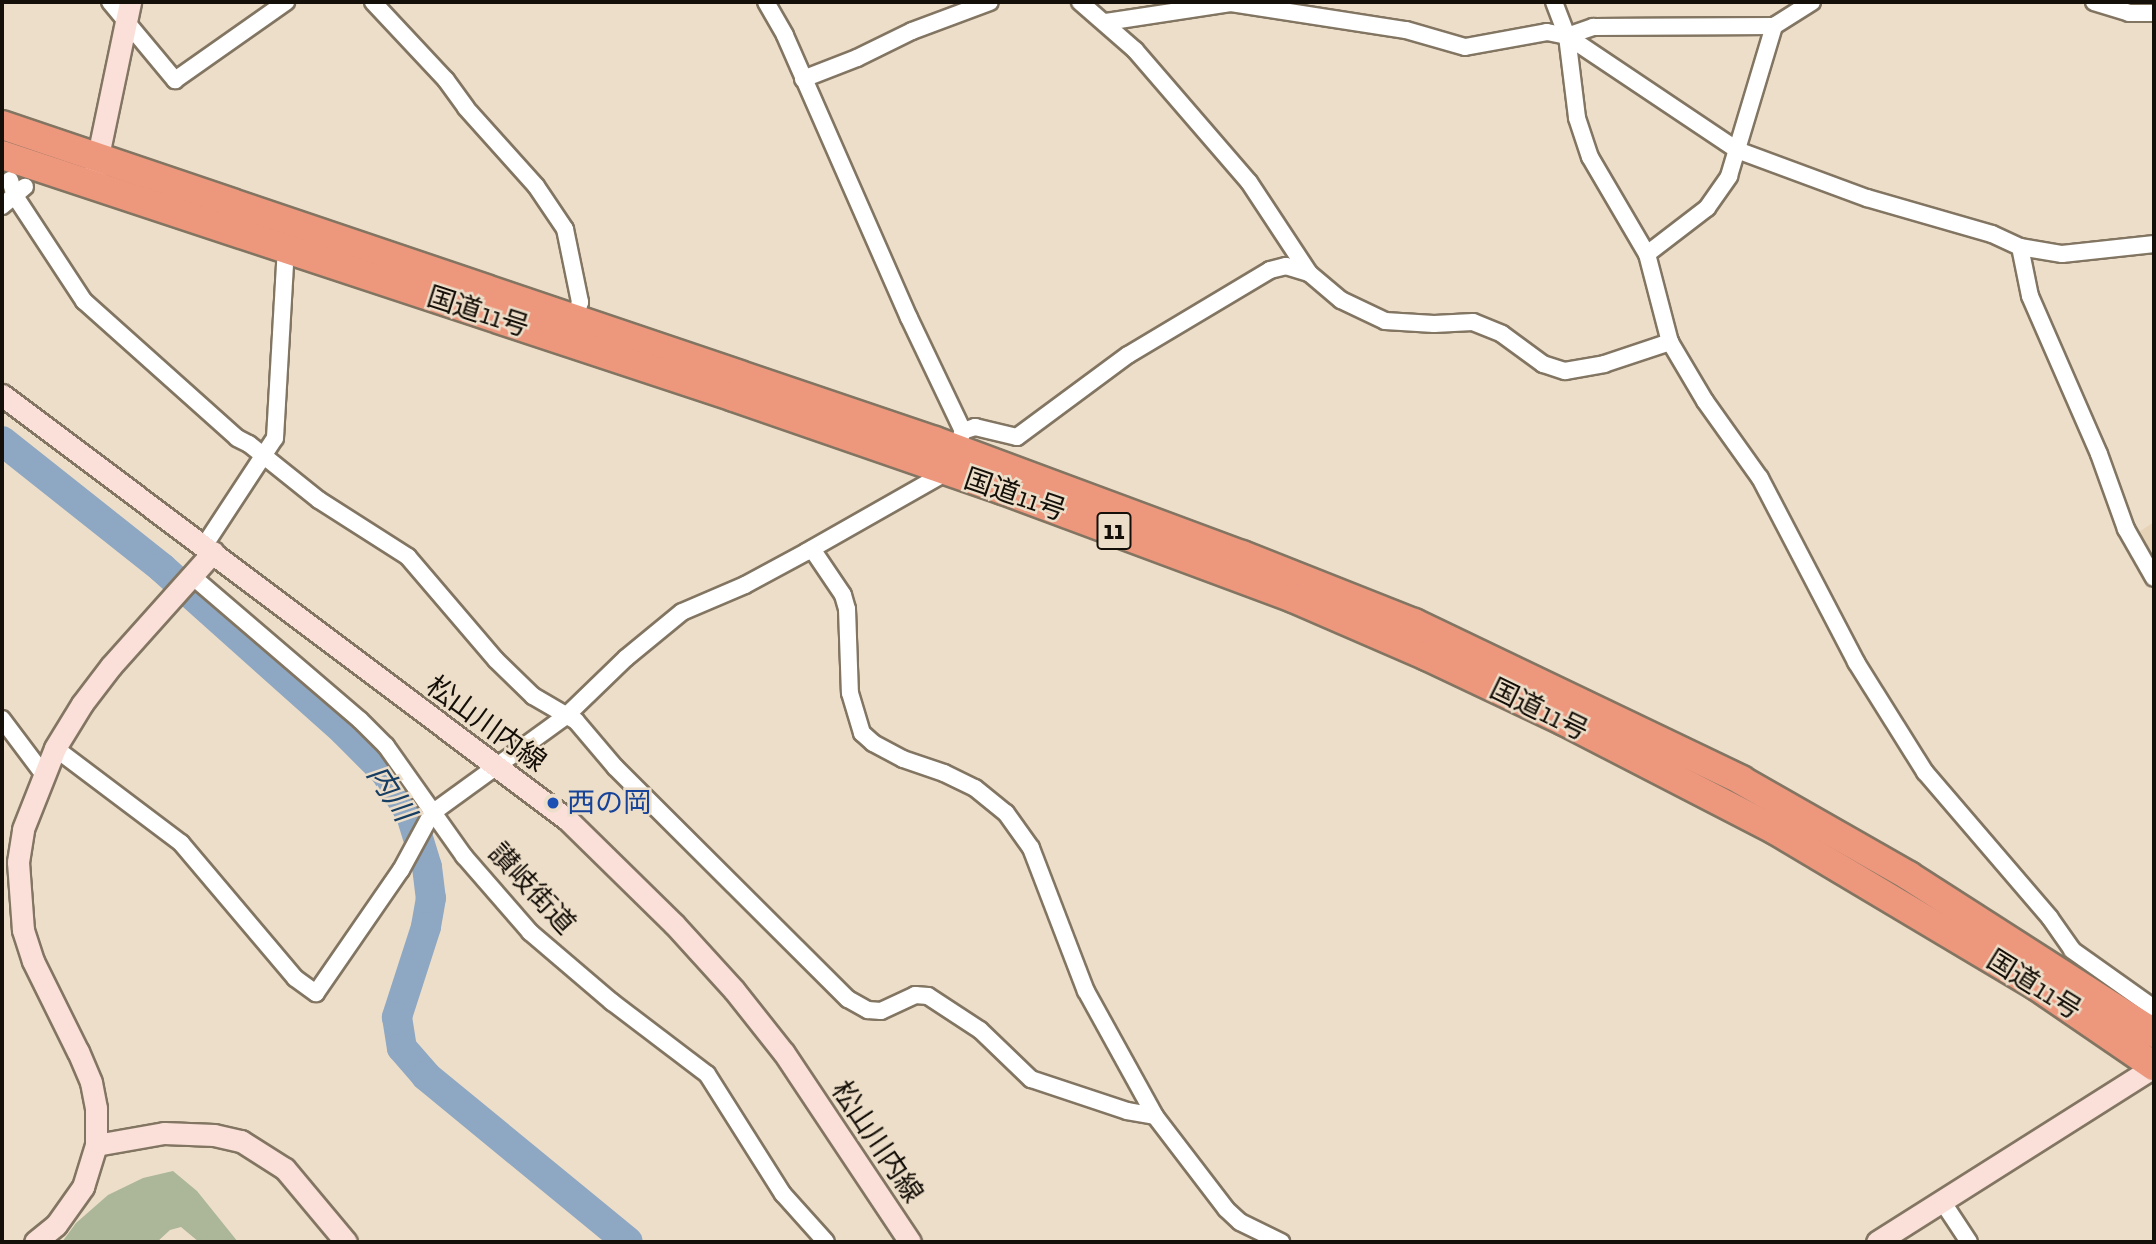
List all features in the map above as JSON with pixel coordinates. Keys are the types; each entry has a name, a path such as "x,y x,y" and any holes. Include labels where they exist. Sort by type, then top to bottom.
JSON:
{"highway":[{"name":"国道11号","path":"2,125 95,169 286,249 571,329"},
{"name":"国道11号","path":"6,167 95,169 571,329 955,451 1242,555 1414,623 1728,774 1909,876 2154,1033"},
{"name":"国道11号","path":"955,451 1427,656 1564,721 1775,830 1877,888 2037,986 2154,1067"}],"street":[{"path":"110,2 128,11 175,80 286,2"},
{"path":"373,2 438,71 466,108 537,186 565,229 580,302 571,329"},
{"path":"766,2 785,36 955,451"},
{"path":"803,79 857,58 912,30 990,2"},
{"path":"1080,2 1135,50 1249,182 1309,273 1341,300 1385,321 1434,324 1473,322 1503,334 1543,364 1565,371 1604,365 1670,342"},
{"path":"1554,2 1567,36 1577,118 1590,157 1647,254 1670,342 1705,401 1760,478 1856,662 1925,772 2050,918 2072,950 2154,1008"},
{"path":"1567,36 1593,27 1773,26 1812,2"},
{"path":"2094,2 2129,13 2154,13"},
{"path":"1106,22 1231,3 1406,30 1465,47 1547,32 1567,36 1737,150 1867,198 1992,234 2020,247 2062,254 2154,244"},
{"path":"95,169 128,11"},
{"path":"1647,254 1707,208 1729,176 1773,26"},
{"path":"6,167 84,301 237,438 320,500 408,557 496,660 533,696 576,721 615,767 848,999 867,1010 881,1011 915,995 928,996 980,1030 1031,1079 1115,1108 1155,1116"},
{"path":"2,206 20,191"},
{"path":"2020,247 2030,296 2099,454 2126,529 2154,578"},
{"path":"35,1242 56,1225 78,1196 96,1145 96,1108 91,1082 33,961 23,930 18,862 23,829 55,748 82,704 104,675 190,578 275,438 286,249"},
{"path":"55,748 181,843 295,978 316,993 401,870 429,818 496,764 566,716 626,658 682,612 745,585 812,549 955,451 975,427 1017,437 1128,355 1269,270 1286,266 1309,273"},
{"name":"松山川内線","path":"2,396 568,820 616,865 734,990 783,1053 910,1242"},
{"path":"812,549 844,595 848,609 850,693 862,733 873,743 903,759 975,788 1006,813 1031,848 1086,991 1155,1116 1226,1209 1240,1222 1281,1242"},
{"name":"讃岐街道","path":"190,578 360,720 386,746 429,818 530,932 612,1002 707,1074 783,1195 826,1242"},
{"path":"2,719 44,775"},
{"path":"1877,1242 2154,1067"},
{"path":"96,1145 164,1133 214,1135 241,1141 271,1158 300,1183 346,1242"},
{"path":"1942,1201 1969,1242"}],"shaded area":[{"path":"2154,522 2154,564 2139,532"}],"green space":[{"path":"173,1171 197,1191 238,1242 199,1242 181,1227 170,1230 157,1242 62,1242 76,1223 108,1195 143,1178"}],"waterway":[{"name":"内川","path":"2,441 162,568 344,731 386,773 411,815 427,867 431,898 426,927 397,1017 402,1048 426,1076 628,1242"}],"place":[{"name":"西の岡","path":"553,803"}]}
